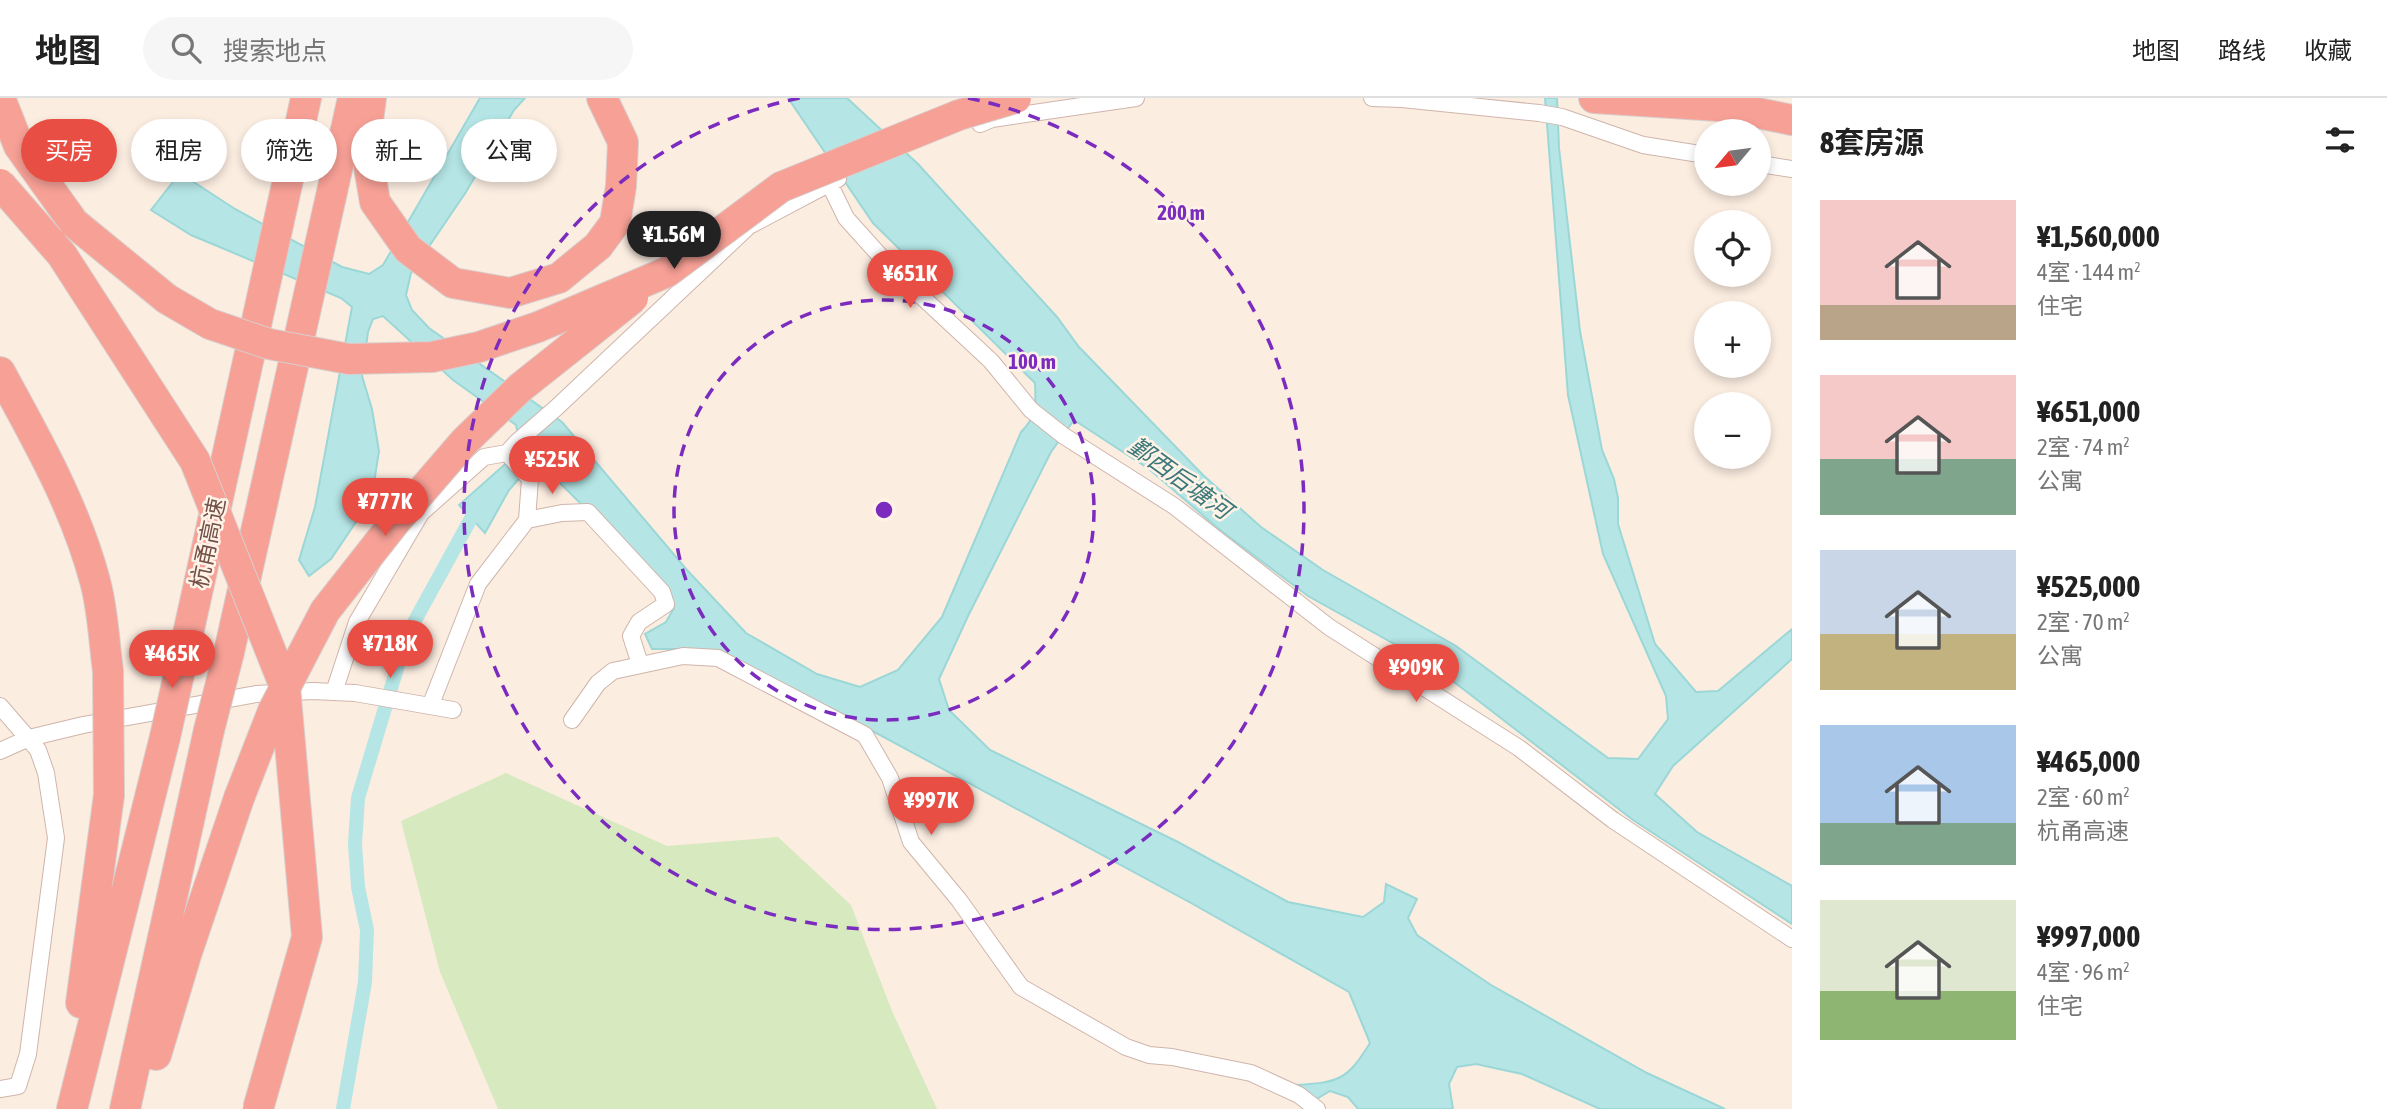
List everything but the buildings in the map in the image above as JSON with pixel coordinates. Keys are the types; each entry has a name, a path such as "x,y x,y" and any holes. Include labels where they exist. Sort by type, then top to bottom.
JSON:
{"highway":[{"path":"0,98 19,146 74,223 167,299 210,324 269,344 349,359 432,357 479,348 538,327 667,272"},
{"name":"杭甬高速","path":"72,1109 165,737 306,98"},
{"name":"杭甬高速","path":"125,1109 353,98"},
{"path":"371,98 365,143 375,202 408,249 453,284 510,293 559,278 598,246 615,223 621,186 623,142 603,98"},
{"path":"140,1109 186,955 239,798 273,711 325,611 395,522 465,441 521,387 667,272 781,187 959,115 1016,98"},
{"path":"1594,98 1718,106"},
{"path":"1685,98 1792,120"},
{"path":"0,184 62,255 195,461 285,687 307,937 258,1109"},
{"path":"0,372 58,478 80,533 96,584 108,671 109,795 66,1109"}],"street":[{"path":"334,692 357,622 421,513 484,457 512,448 748,226 829,183 902,149 992,120 1136,98"},
{"path":"1372,98 1539,113 1562,117 1643,145 1694,153"},
{"path":"1771,166 1792,169"},
{"path":"829,183 846,218 891,268 991,361 1031,410 1064,436 1174,506 1329,627 1519,748 1614,820 1792,939"},
{"path":"425,703 478,584 527,520 530,479 512,448"},
{"path":"527,520 562,513 588,512 662,592 666,604 639,622 631,636 640,664"},
{"path":"572,720 598,683 613,671 682,656 718,658 865,736 890,778 911,842 959,900 1021,986 1126,1047 1149,1055 1251,1073 1299,1095 1317,1109"},
{"path":"0,751 33,744 83,725 256,694 355,693 425,703 453,710"},
{"path":"0,706 33,744 46,773 56,838 28,1054 18,1086 0,1089"}],"green space":[{"path":"506,773 667,846 778,837 851,905 892,1011 937,1109 498,1109 440,972 401,821"}],"water":[{"path":"480,98 525,98 509,119 468,119"},
{"name":"鄞西后塘河","path":"788,98 847,98 918,164 1057,317 1079,347 1203,475 1261,527 1323,570 1456,646 1608,758 1638,759 1668,719 1666,696 1603,554 1568,395 1545,98 1557,98 1559,148 1580,331 1602,450 1614,479 1618,498 1618,524 1655,644 1696,692 1718,691 1792,629 1792,659 1673,766 1655,794 1697,832 1792,886 1792,924 1633,820 1432,665 1308,596 1220,530 1149,469 1074,420 1051,452 939,679 949,710 990,750 1178,842 1288,902 1363,917 1384,902 1386,884 1417,899 1408,918 1417,935 1491,985 1647,1073 1725,1109 1600,1109 1522,1074 1476,1064 1457,1067 1449,1084 1453,1109 1358,1109 1348,1097 1330,1091 1313,1101 1298,1092 1297,1085 1341,1077 1355,1065 1370,1043 1349,992 1191,903 830,708 715,653 652,649 645,634 666,622 674,608 653,576 551,474 530,466 509,490 485,533 459,505 521,450 516,425 453,380 383,316 373,319 368,332 362,376 372,409 379,451 374,483 362,513 331,559 309,576 299,560 315,507 352,307 341,298 191,235 151,210 173,182 194,182 235,209 342,267 369,274 383,265 431,182 447,182 447,155 461,131 461,182 472,182 411,273 406,295 412,310 429,328 562,422 687,570 746,633 817,674 860,687 898,670 942,617 1021,432 1033,415 1035,404 1035,383 873,223"}],"waterway":[{"path":"343,1109 365,982 367,930 358,887 355,844 358,798 407,635 480,502"}]}
